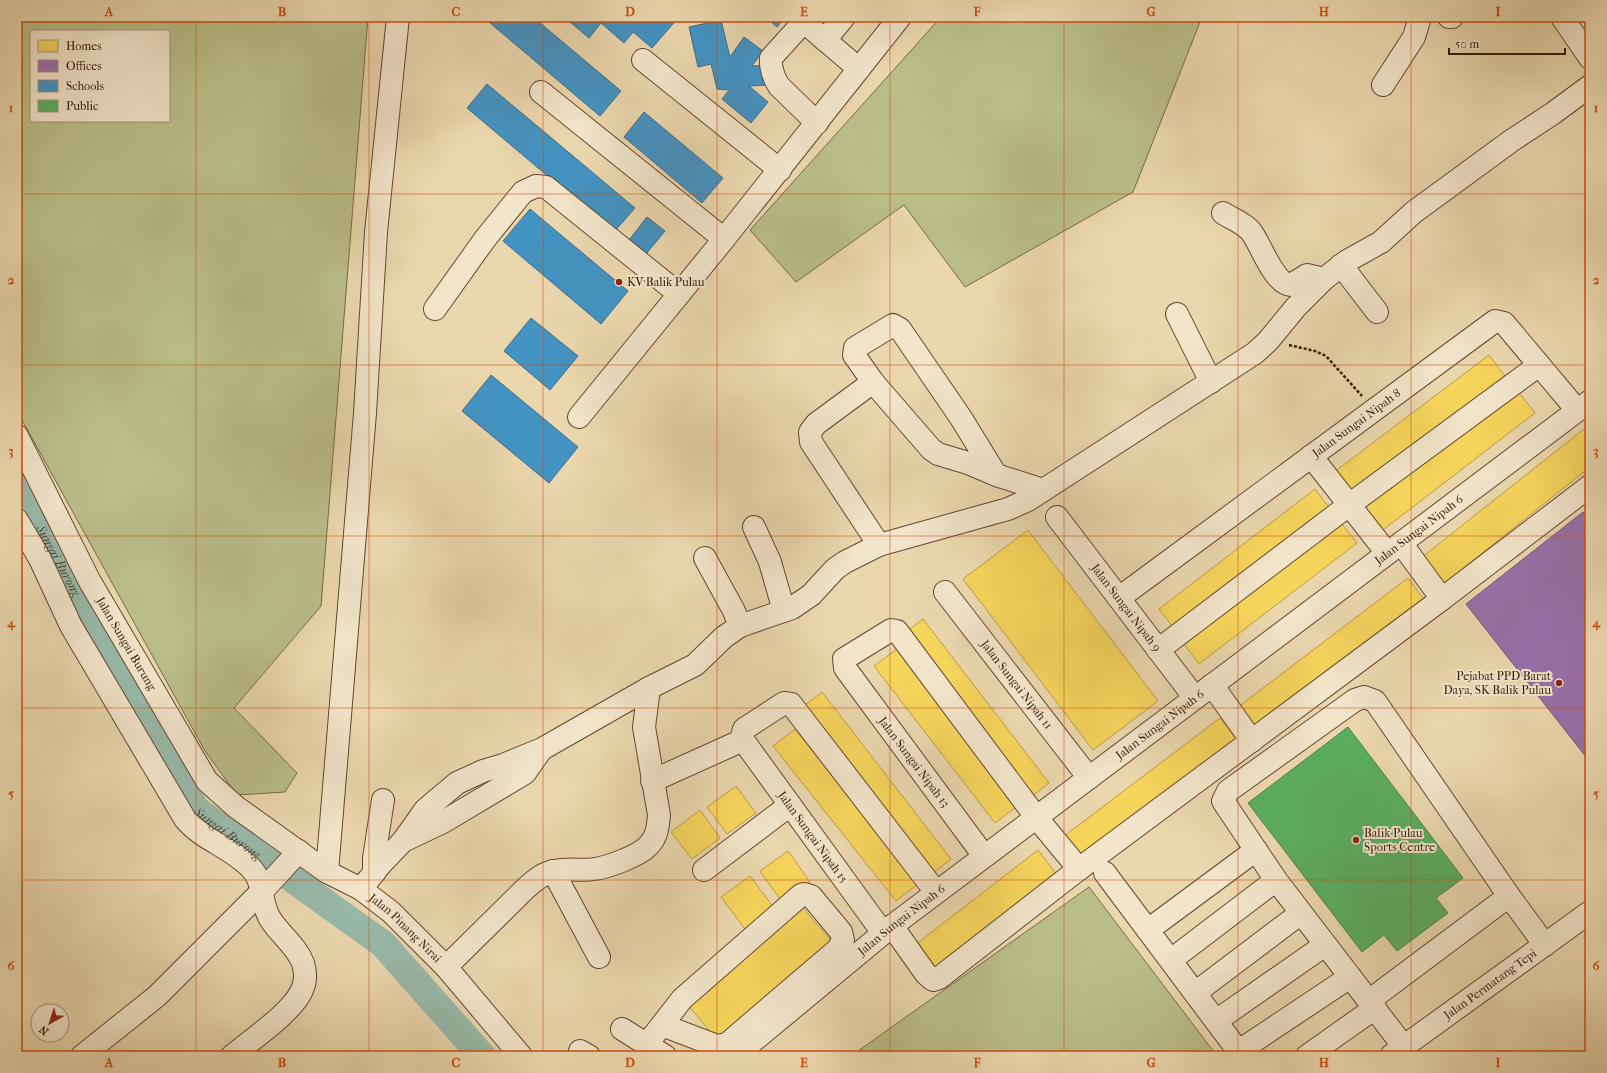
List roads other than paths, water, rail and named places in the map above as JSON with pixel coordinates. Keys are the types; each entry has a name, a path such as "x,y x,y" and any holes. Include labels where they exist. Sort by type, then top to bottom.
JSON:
{"street":[{"path":"327,872 365,413 376,232 398,17"},
{"path":"825,40 844,17"},
{"path":"579,418 780,170 900,17"},
{"path":"1383,85 1414,37 1420,17"},
{"path":"1562,17 1590,58"},
{"path":"817,122 779,86 771,58 806,20 825,40 859,69"},
{"path":"643,60 780,170"},
{"path":"368,881 403,841 425,810 457,783 483,771 503,765 542,749 649,688 695,665 724,637 740,626 784,611 811,595 835,569 879,544 1021,504 1211,382 1255,353 1268,341 1296,307 1324,279 1341,265 1381,242 1414,212 1511,141 1552,114 1590,86"},
{"path":"541,92 724,239"},
{"path":"435,309 485,239 523,192 536,186 546,187 680,294"},
{"path":"1223,213 1252,232 1272,269 1284,283 1291,284 1307,275 1324,279"},
{"path":"1341,265 1377,312"},
{"path":"1177,314 1211,382"},
{"name":"Jalan Sungai Nipah 8","path":"1119,598 1495,321 1504,323 1539,365 1587,403"},
{"path":"996,475 961,418 900,329 893,325 855,348 853,351 854,355 873,382 931,449 938,454 978,466 996,475 1043,490"},
{"path":"1158,650 1349,505 1539,365"},
{"path":"873,382 816,424 810,432 811,442 879,544"},
{"name":"Jalan Sungai Nipah 6","path":"735,1056 887,929 1587,403"},
{"name":"Jalan Sungai Burung","path":"17,436 89,580 197,766 207,781 222,796 265,827"},
{"path":"1311,456 1349,505 1394,548 1442,599"},
{"path":"1036,817 1078,869 1442,599 1590,486"},
{"name":"Jalan Sungai Nipah 9","path":"1057,517 1158,650 1203,691 1252,741"},
{"path":"17,520 40,559 71,626 185,819 204,837 243,860 258,877 265,888 266,911 273,924 295,948 302,962 306,973 301,993 290,1007 232,1056"},
{"path":"754,526 770,562 784,611"},
{"path":"705,558 734,611 740,626"},
{"name":"Jalan Sungai Nipah 11","path":"945,592 1089,778"},
{"name":"Jalan Sungai Nipah 13","path":"984,856 845,668 844,659 890,630 897,631 1036,817"},
{"path":"446,967 526,888 540,877 553,871 594,869 611,864 648,847 654,838 658,827 659,815 644,727 649,688"},
{"path":"1397,1052 1372,1004 1276,880 1223,801 1228,791 1355,700 1364,697 1375,701 1509,896 1545,945"},
{"path":"652,780 743,740 742,736 744,729 784,703 791,704 936,892"},
{"name":"Jalan Sungai Nipah 15","path":"743,740 790,805 887,929 933,980 939,978 1078,869"},
{"path":"368,881 374,858 383,800"},
{"path":"704,870 790,805"},
{"name":"Jalan Pinang Nirai","path":"265,827 295,855 327,872 368,881 391,912 446,967 521,1056"},
{"path":"1148,930 1256,850"},
{"path":"82,1056 157,996 265,888 295,855"},
{"path":"553,871 599,957"},
{"path":"1105,873 1241,1054 1350,977"},
{"path":"1171,960 1276,880"},
{"path":"647,1044 682,999 801,895 804,894 811,896 841,932 843,940 838,949 727,1044 716,1046 662,1025"},
{"path":"1307,1056 1509,896"},
{"name":"Jalan Permatang Tepi","path":"1397,1052 1590,912"},
{"path":"1195,993 1301,913"},
{"path":"1216,1021 1325,945"},
{"path":"622,1029 665,1056"}],"waterway":[{"name":"Sungai Burong","path":"17,483 195,809 383,944 482,1056"}],"place":[{"name":"KV Balik Pulau","path":"619,282"},
{"name":"Pejabat PPD Barat Daya, SK Balik Pulau","path":"1559,683"},
{"name":"Balik Pulau Sports Centre","path":"1356,840"}]}
